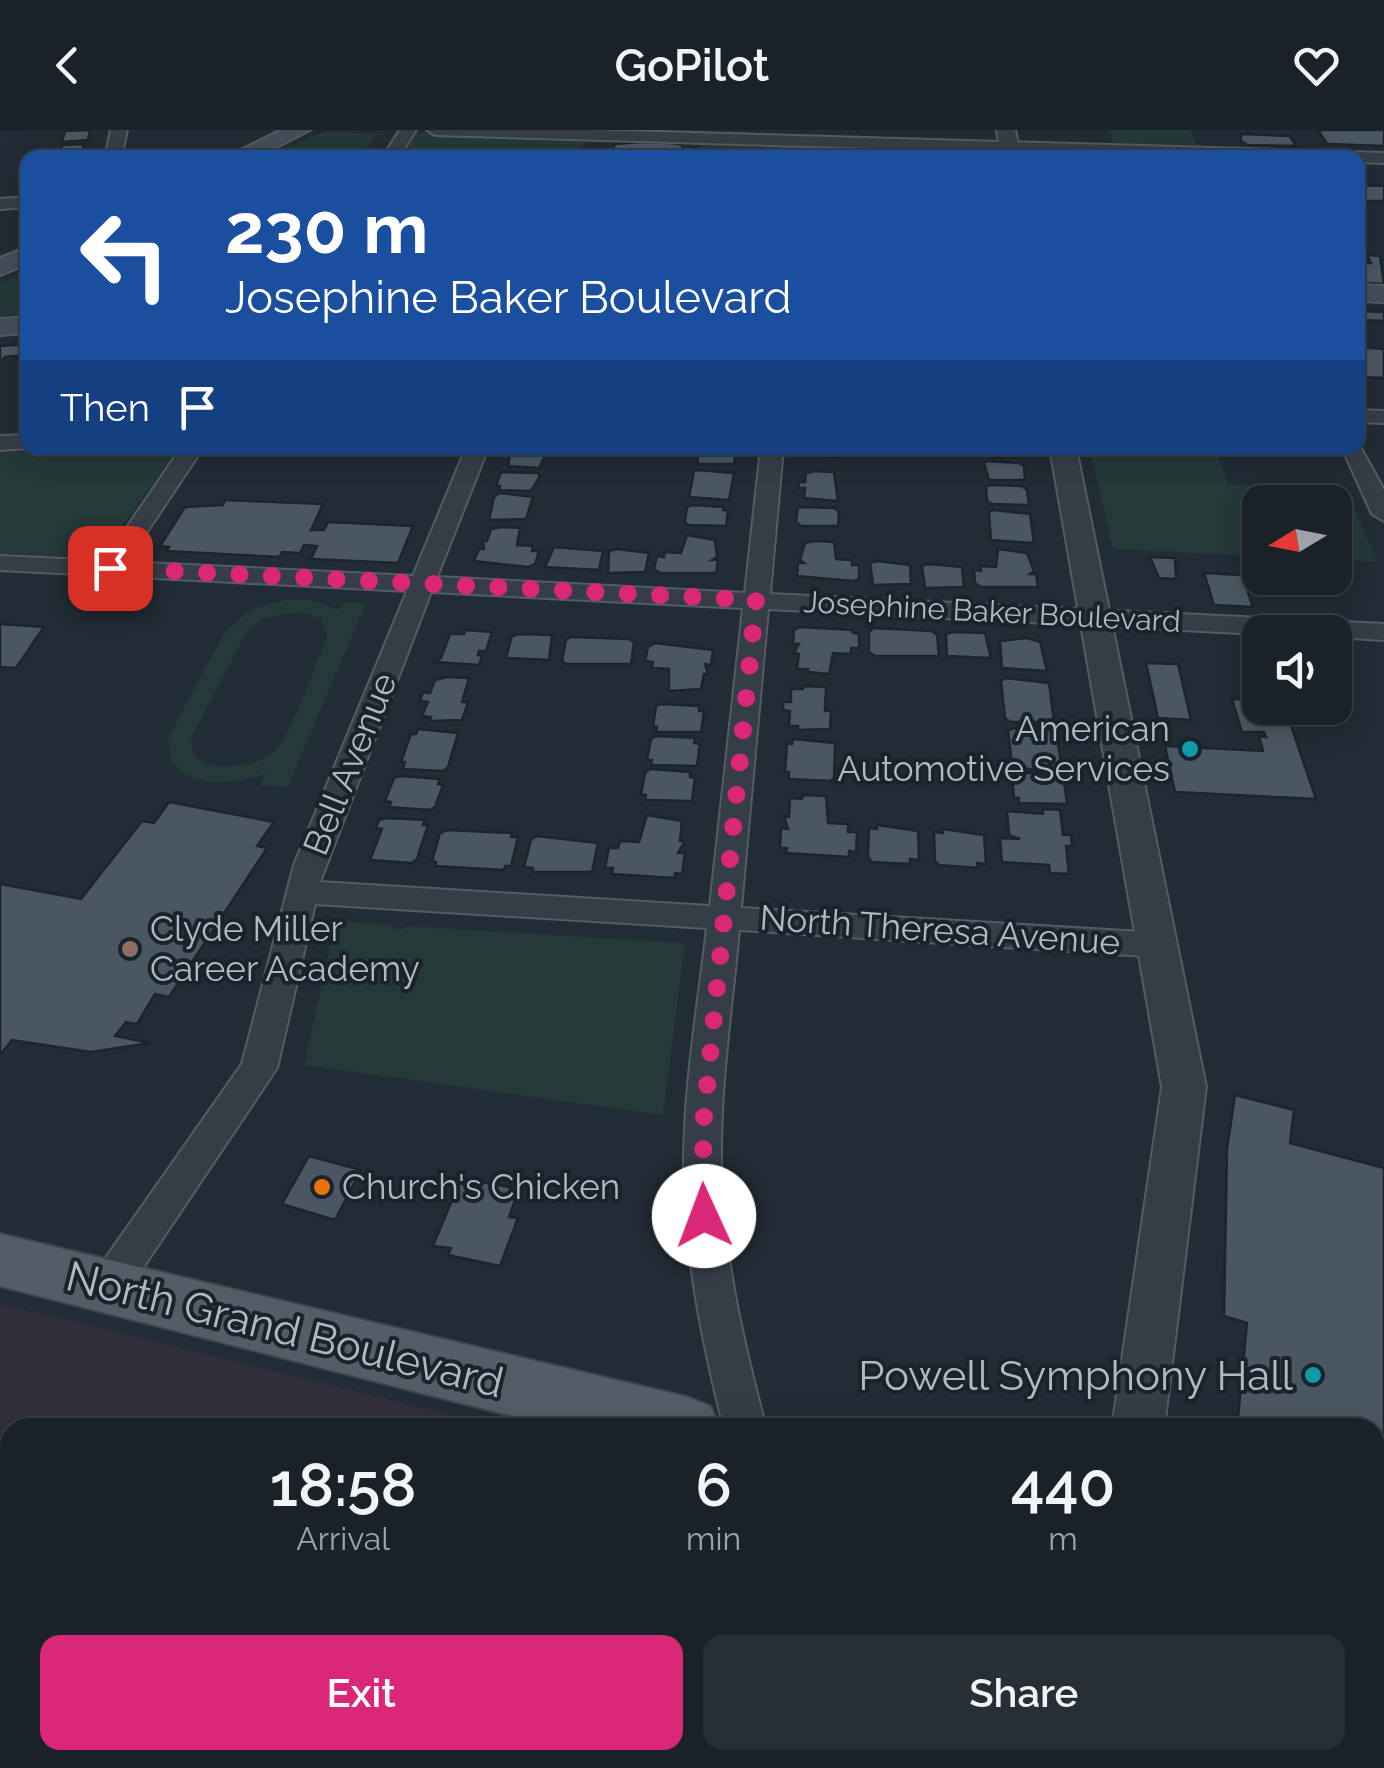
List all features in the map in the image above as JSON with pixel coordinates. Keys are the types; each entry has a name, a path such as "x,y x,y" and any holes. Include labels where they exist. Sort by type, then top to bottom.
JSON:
{"main road":[{"path":"254,150 299,130"},
{"name":"North Grand Boulevard","path":"0,1260 647,1418"}],"street":[{"path":"434,130 596,138 1114,150"},
{"path":"110,568 187,455"},
{"name":"Bell Avenue","path":"110,1284 259,1068 302,892 474,455"},
{"path":"742,1418 718,1323 706,1250 701,1182 771,455"},
{"path":"1065,455 1184,1088 1139,1418"},
{"path":"1356,455 1384,514"},
{"name":"Josephine Baker Boulevard","path":"0,562 1384,632"},
{"name":"North Theresa Avenue","path":"302,892 1160,945"}],"shaded area":[{"path":"0,1304 465,1418 0,1418"}],"green space":[{"path":"1110,130 1190,130 1197,146 1114,144"},
{"path":"324,132 392,134 375,135 367,149 372,150 282,150"},
{"path":"416,133 585,139 580,150 403,150"},
{"path":"702,141 790,146 789,150 699,150"},
{"path":"20,274 20,315 0,316 0,284"},
{"path":"20,450 20,455 173,455 114,537 116,544 111,552 91,562 0,554 0,451"},
{"path":"1092,455 1218,455 1228,484 1252,485 1242,485 1242,555 1113,549"},
{"path":"1352,503 1378,562 1352,561"},
{"path":"285,600 311,600 339,610 344,602 366,603 288,787 261,785 265,774 228,782 202,780 191,777 171,761 168,738 224,633 251,609","holes":["302,612 321,619 327,637 296,714 274,751 259,761 236,766 211,765 194,756 191,738 247,631 264,618"]},
{"path":"336,921 392,925 392,929 405,926 685,943 663,1115 304,1065"}],"building":[{"path":"90,130 88,140 62,142 65,131"},
{"path":"1318,130 1384,130 1384,146 1327,144"},
{"path":"1241,134 1290,136 1296,146 1247,145 1241,141"},
{"path":"84,144 82,150 61,150 62,145"},
{"path":"615,144 683,145 682,150 613,150"},
{"path":"1365,185 1384,186 1384,201 1365,201"},
{"path":"1367,255 1380,256 1384,284 1365,283 1365,263 1371,263"},
{"path":"1365,311 1384,312 1384,321 1365,320"},
{"path":"20,345 20,356 5,357 0,362 0,346"},
{"path":"1365,348 1384,349 1384,378 1365,377"},
{"path":"510,455 546,455 539,468 508,466"},
{"path":"697,455 735,455 734,464 698,464"},
{"path":"988,455 1022,457 989,457"},
{"path":"984,463 1019,463 1024,466 1025,480 989,480"},
{"path":"694,471 734,473 729,500 689,497"},
{"path":"501,472 540,476 531,491 499,490 500,486 496,486"},
{"path":"834,472 838,501 804,498 805,488 798,488 799,482 805,482 806,473"},
{"path":"1022,486 1027,490 1029,505 992,504 987,501 986,487"},
{"path":"499,493 533,497 526,519 489,520 494,497"},
{"path":"225,500 323,504 311,530 324,530 328,522 413,526 398,563 311,559 317,546 304,545 300,553 282,552 279,557 166,551 169,547 160,546 185,507 223,505"},
{"path":"687,507 724,507 728,511 726,526 688,525"},
{"path":"798,507 835,508 839,512 838,526 801,526 796,522"},
{"path":"989,512 1030,514 1034,543 991,540"},
{"path":"520,528 517,545 533,546 532,551 539,551 535,564 528,567 474,561 479,549 484,549 483,541 487,541 491,529"},
{"path":"687,535 715,540 717,557 712,560 718,560 716,573 660,573 654,569 657,556 681,553"},
{"path":"834,542 836,559 852,560 852,565 859,565 859,579 797,576 798,563 804,563 800,560 805,543"},
{"path":"554,547 603,551 599,570 545,567"},
{"path":"998,549 1027,553 1034,571 1030,574 1036,574 1038,587 981,587 975,583 974,570 981,571 980,566 996,567"},
{"path":"609,551 649,553 645,572 608,573"},
{"path":"1150,557 1175,558 1176,579 1159,578"},
{"path":"870,563 910,565 911,584 873,585"},
{"path":"922,566 962,567 964,587 925,588"},
{"path":"1204,573 1242,575 1242,595 1249,595 1253,607 1214,605"},
{"path":"0,624 44,627 16,668 0,667"},
{"path":"873,628 932,631 937,635 939,656 875,656 869,652 869,632"},
{"path":"465,630 492,632 486,651 479,651 479,665 435,662 441,658 450,634 464,634"},
{"path":"794,630 852,630 859,634 859,648 851,648 851,654 833,653 829,674 797,669 799,654 794,653 799,644 793,644"},
{"path":"985,633 991,658 947,656 946,634"},
{"path":"552,635 549,660 506,658 512,636"},
{"path":"1027,638 1040,642 1047,671 1002,668 1000,641"},
{"path":"630,639 634,643 631,664 566,664 562,661 566,640"},
{"path":"655,643 713,650 711,665 705,664 708,674 704,674 701,689 669,691 669,669 652,668 653,662 645,661 648,647"},
{"name":"American Automotive Services","path":"1146,663 1178,664 1191,720 1158,718"},
{"path":"469,678 462,720 430,721 431,717 422,716 428,702 420,701 423,692 430,693 435,680"},
{"path":"1006,678 1049,683 1054,722 1010,722 1005,718 1001,681"},
{"path":"826,687 825,711 831,711 830,729 798,730 798,726 789,726 790,711 783,710 783,702 791,702 791,689"},
{"name":"American Automotive Services","path":"1232,699 1242,699 1242,725 1291,725 1316,799 1175,792 1165,746 1263,751 1259,736 1266,737 1264,732 1242,732"},
{"path":"656,706 699,706 699,711 704,711 701,732 656,732"},
{"path":"418,729 458,733 448,767 443,771 403,769 405,762 401,762 411,734"},
{"path":"1051,730 1051,736 1057,736 1061,764 1057,764 1057,771 1017,768 1012,764 1008,731"},
{"path":"695,738 694,743 700,744 697,766 651,765 652,760 647,760 651,739"},
{"path":"793,739 835,743 834,778 789,779 789,772 785,772 787,744 792,744"},
{"path":"650,769 690,772 690,777 695,778 692,801 645,800 646,795 641,794 645,773"},
{"path":"1012,775 1057,775 1058,780 1064,781 1067,804 1019,803 1019,798 1014,798"},
{"path":"394,778 440,779 438,784 443,785 435,807 389,807 391,802 385,801"},
{"path":"803,795 826,796 828,823 848,824 848,832 857,832 856,852 849,851 849,857 786,853 787,848 780,848 781,828 788,829 784,816 789,817 790,798 802,799"},
{"name":"Clyde Miller Career Academy","path":"169,802 274,822 257,846 267,848 169,997 155,994 137,1024 126,1022 115,1036 150,1043 91,1052 12,1040 0,1055 0,884 81,899 142,821 154,823"},
{"path":"1043,809 1060,810 1063,835 1071,835 1072,846 1066,846 1069,874 1050,873 1049,865 1002,862 1000,838 1020,839 1009,835 1007,811 1043,814"},
{"path":"647,815 682,821 680,841 685,841 678,853 685,853 682,874 675,873 675,878 612,874 613,868 605,868 609,848 618,848 620,841 639,842"},
{"path":"379,820 425,820 423,825 428,825 417,859 412,863 370,860 382,829 376,828"},
{"path":"877,825 918,831 919,860 910,859 910,864 872,862 868,857 869,828 877,829"},
{"path":"943,829 984,835 986,864 977,863 978,868 939,865 935,861 934,832 943,833"},
{"path":"440,833 512,833 511,837 518,837 511,866 504,870 435,866 432,861"},
{"path":"536,836 598,843 592,872 533,872 533,868 524,867 531,840"},
{"name":"Powell Symphony Hall","path":"1235,1095 1294,1110 1290,1143 1384,1168 1384,1418 1238,1418 1247,1323 1224,1316 1227,1149"},
{"name":"Church's Chicken","path":"309,1156 361,1170 335,1220 282,1204"},
{"path":"461,1178 519,1189 509,1217 518,1218 500,1266 448,1255 451,1248 433,1246"}],"place":[{"name":"American Automotive Services","path":"1190,749"},
{"name":"Clyde Miller Career Academy","path":"130,949"},
{"name":"Church's Chicken","path":"322,1187"},
{"name":"Powell Symphony Hall","path":"1313,1375"}],"route":[{"path":"110,568 756,600 703,1127 704,1216"}]}
